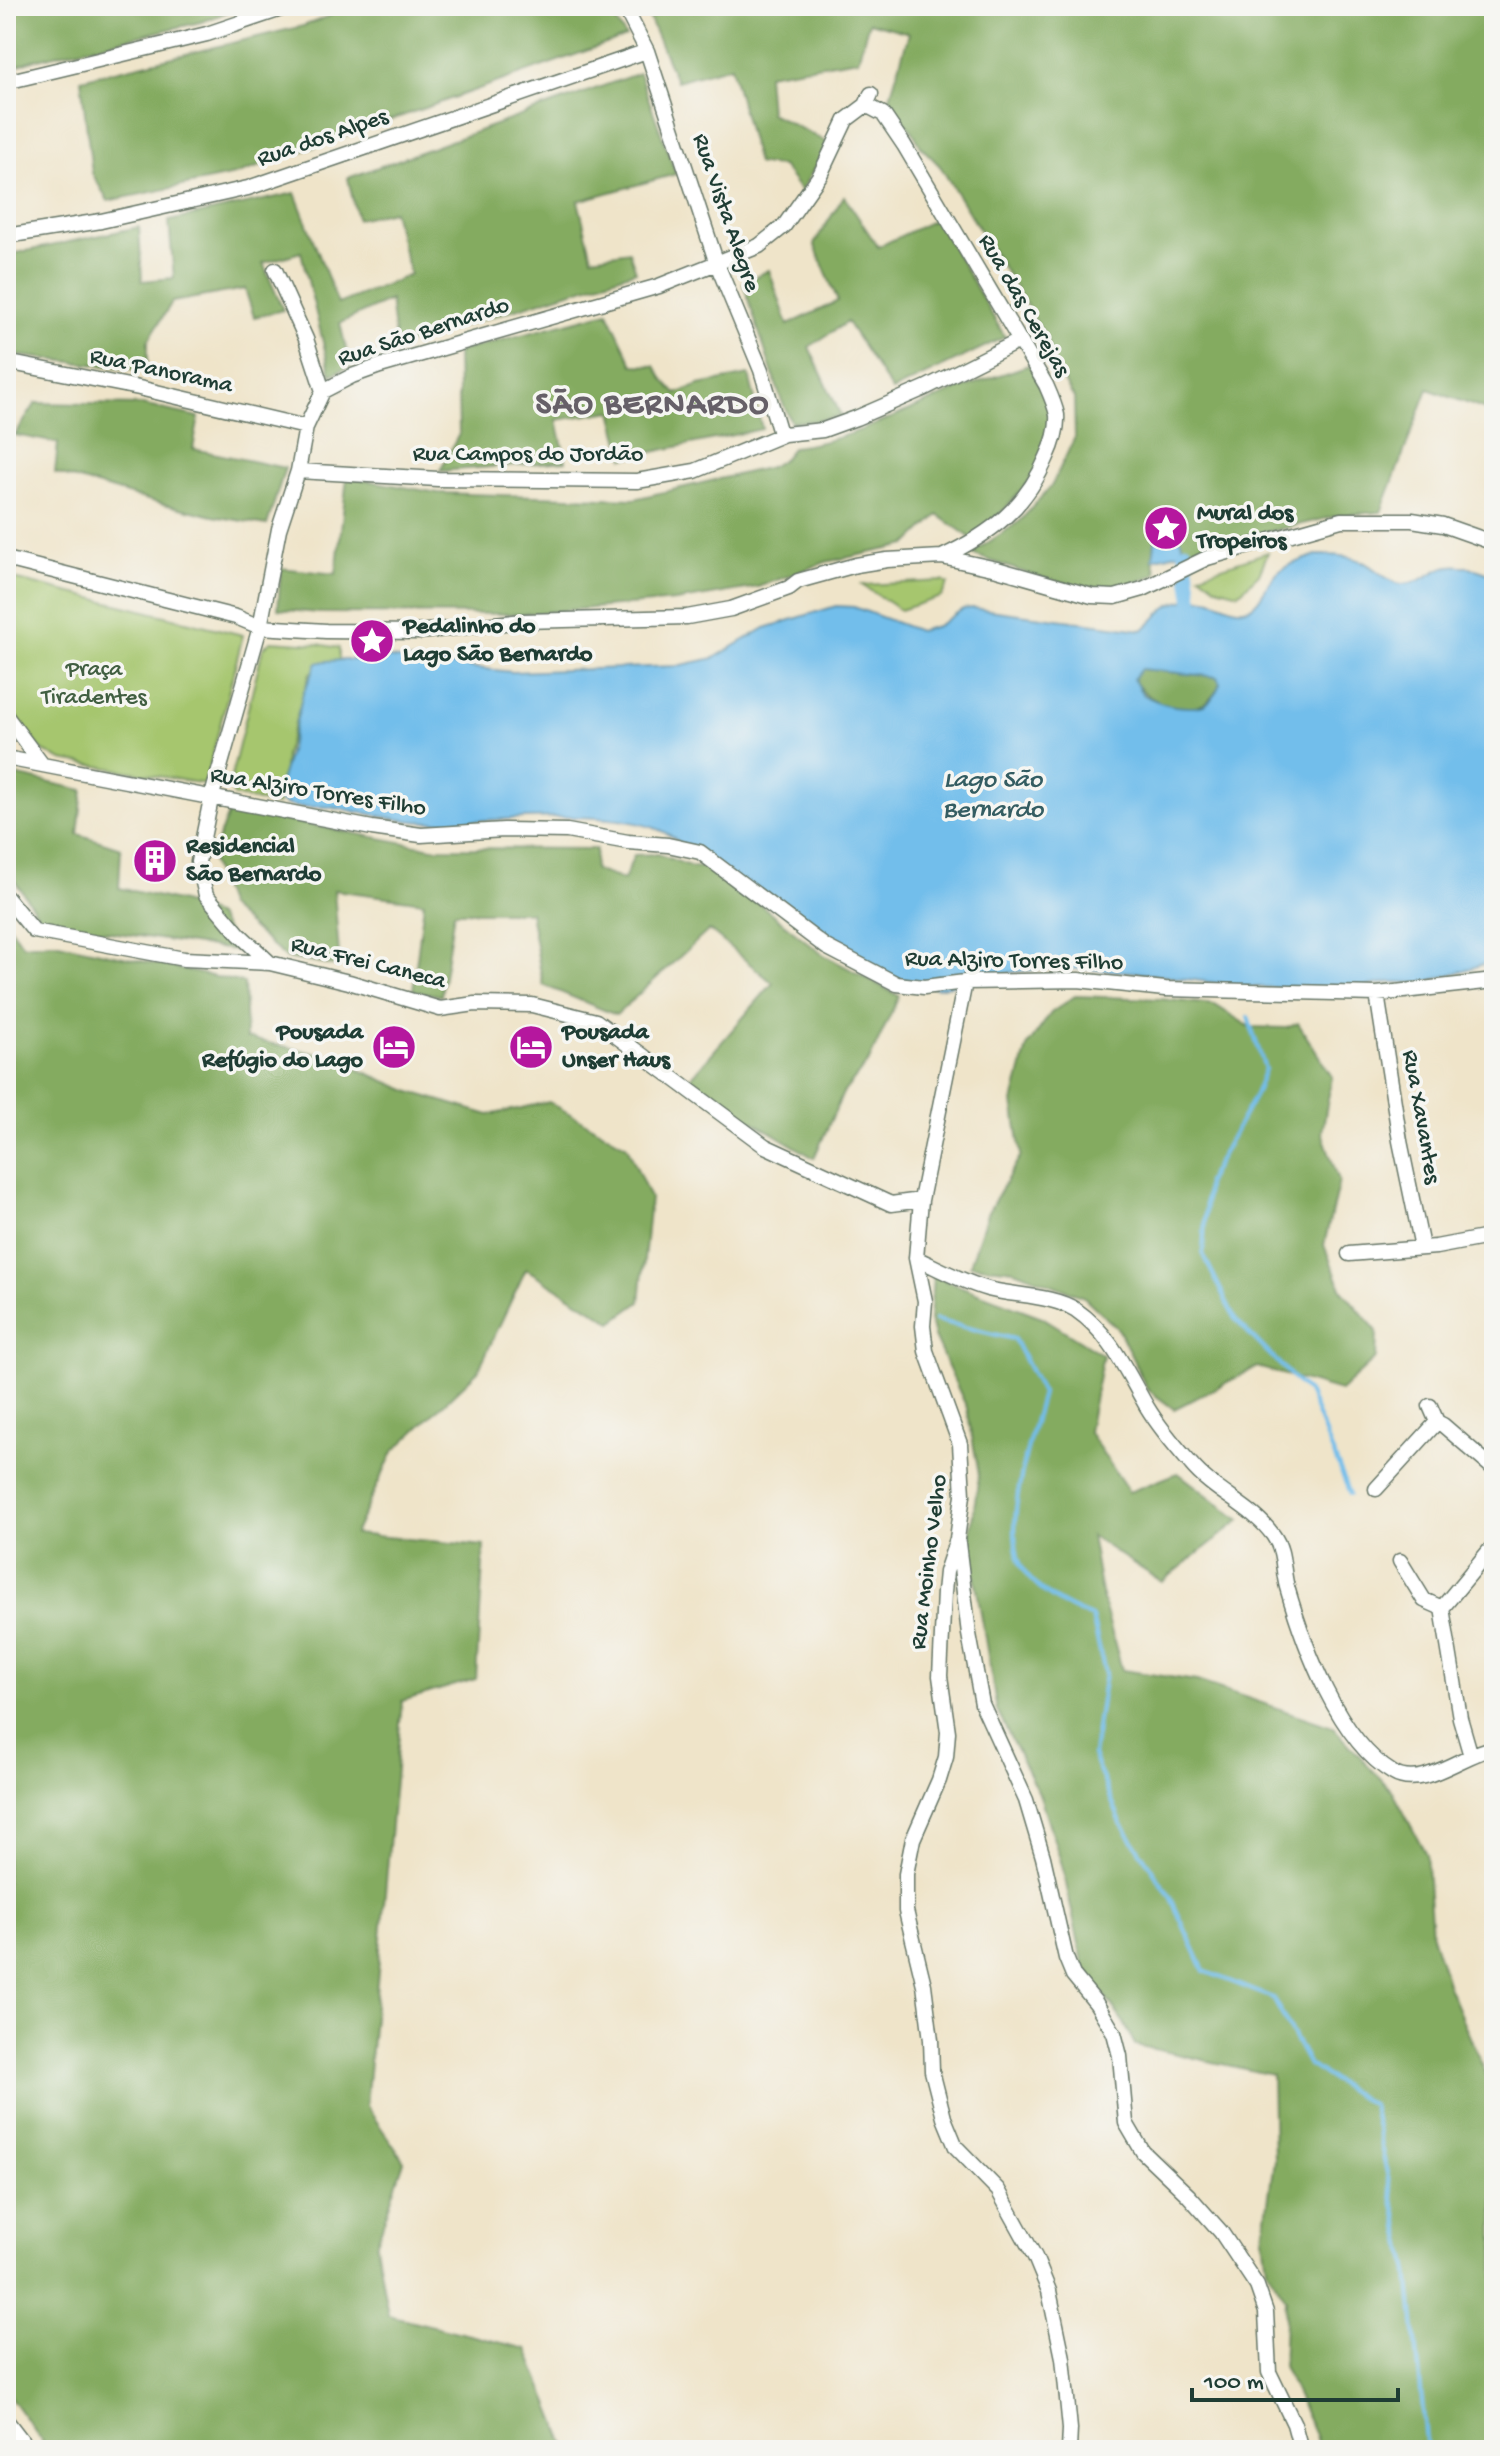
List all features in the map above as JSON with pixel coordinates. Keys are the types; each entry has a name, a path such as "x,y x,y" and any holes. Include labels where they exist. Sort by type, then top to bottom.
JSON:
{"street":[{"path":"6,82 207,34 290,6"},
{"name":"Rua Vista Alegre","path":"624,6 647,51 717,264 761,370 779,430 784,434"},
{"name":"Rua dos Alpes","path":"6,236 101,221 248,188 647,51"},
{"name":"Rua São Bernardo","path":"270,963 239,934 206,895 198,862 211,799 260,627 279,529 298,471 306,427 323,391 380,366 659,286 759,246 784,226 820,175 846,120 869,100"},
{"name":"Rua das Cerejas","path":"869,100 883,114 904,145 1046,385 1057,416 1053,444 1037,480 1009,515 976,541 942,557"},
{"path":"275,270 306,339 323,391"},
{"name":"Rua Campos do Jordão","path":"298,471 438,479 637,481 695,471 784,434 823,430 856,418 1019,341"},
{"name":"Rua Panorama","path":"6,362 139,388 306,427"},
{"path":"6,559 236,617 260,627 418,632 523,621 687,617 731,609 789,588 798,581 856,565 942,557 1092,596 1115,597 1143,589 1207,558 1341,520 1412,520 1443,525 1494,543"},
{"path":"6,716 41,763"},
{"name":"Rua Alziro Torres Filho","path":"6,758 211,799 421,835 504,830 567,831 700,852 826,947 897,984 924,987 965,982 1078,980 1165,989 1377,994 1494,981"},
{"name":"Rua Frei Caneca","path":"6,897 34,931 184,959 270,963 440,1009 475,1004 532,1005 596,1021 765,1146 891,1204 921,1200"},
{"name":"Rua Moinho Velho","path":"965,982 921,1200 916,1258 925,1301 923,1326 926,1351 960,1444 963,1495 957,1539 946,1572 940,1676 947,1747 939,1780 913,1839 906,1874 906,1911 924,1985 932,2071 944,2118 956,2147 998,2190 1035,2257 1049,2291 1063,2358 1069,2450"},
{"name":"Rua Xavantes","path":"1377,994 1400,1141 1422,1247"},
{"path":"1349,1254 1494,1236"},
{"path":"916,1258 990,1289 1029,1295 1075,1309 1112,1344 1149,1410 1193,1468 1275,1537 1284,1561 1283,1575 1303,1641 1335,1706 1369,1755 1394,1775 1410,1780 1494,1748"},
{"path":"1430,1406 1437,1422 1494,1469"},
{"path":"1376,1489 1437,1422"},
{"path":"957,1539 982,1704 1026,1800 1043,1857 1066,1958 1073,1975 1096,2003 1114,2033 1120,2056 1126,2123 1143,2152 1212,2221 1257,2286 1267,2322 1269,2372 1294,2424 1301,2450"},
{"path":"1471,1756 1460,1718 1442,1608 1494,1545"},
{"path":"1400,1561 1424,1600 1442,1608"},
{"path":"6,2420 29,2450"}],"green space":[{"path":"6,6 244,6 201,22 33,60 6,70"},
{"path":"339,6 607,6 626,37 235,175 108,201 92,173 81,79 303,26 330,16"},
{"path":"644,6 1494,6 1494,413 1428,389 1381,512 1341,515 1185,551 1177,531 1156,535 1153,559 1157,573 1135,582 1112,587 1064,583 971,554 1020,521 1052,485 1075,437 1074,398 1057,371 1046,337 940,166 921,147 912,130 887,107 909,33 869,22 858,59 767,74 770,113 829,143 801,191 782,166 757,164 731,66 676,81"},
{"path":"639,73 676,174 578,201 592,257 629,251 636,271 396,347 390,300 340,323 350,366 331,375 301,252 263,263 283,310 254,317 245,289 172,302 148,341 148,371 6,354 14,274 12,254 139,227 142,281 174,278 169,221 295,193 338,304 410,275 393,211 357,219 348,178"},
{"path":"844,196 878,247 936,219 1005,337 892,391 847,322 809,347 841,416 791,422 743,283 769,270 788,325 838,301 814,244"},
{"path":"608,312 633,365 655,366 676,394 699,385 749,375 762,429 624,458 612,411 557,420 566,461 440,471 459,434 457,352"},
{"path":"1029,365 1053,415 1048,442 1032,478 1005,509 971,538 938,515 907,545 826,562 758,587 676,601 521,614 318,613 278,609 281,568 336,574 347,477 438,493 634,499 770,467 793,447 848,434"},
{"path":"36,403 142,405 199,417 193,449 285,468 267,525 151,501 55,473 58,443 15,435"},
{"path":"1268,552 1259,574 1239,593 1217,587 1200,574"},
{"name":"Praça Tiradentes","path":"6,577 243,635 205,784 62,760 43,751 6,703"},
{"path":"943,581 948,584 941,597 900,610 862,585"},
{"path":"271,641 339,648 339,664 310,673 285,755 283,786 277,805 234,796 231,789 232,773 263,648"},
{"path":"1140,669 1218,677 1220,683 1213,696 1203,704 1178,708 1164,705 1141,690 1133,679"},
{"path":"6,773 83,790 78,834 121,848 119,888 182,902 217,916 239,951 43,922 6,868"},
{"path":"230,810 432,848 596,849 594,870 624,880 634,855 658,854 692,867 715,868 822,954 899,996 869,1061 843,1093 814,1158 687,1082 773,983 709,930 616,1015 543,985 530,912 454,912 441,996 413,990 424,902 334,890 340,967 286,958 228,907 210,857"},
{"path":"6,921 23,945 54,942 244,983 246,1038 327,1056 411,1092 489,1115 549,1102 627,1146 650,1198 640,1302 612,1322 526,1269 478,1371 393,1452 354,1534 484,1546 476,1679 402,1701 366,2106 404,2161 376,2245 388,2315 527,2349 568,2450 48,2450 6,2391"},
{"path":"1075,996 1161,999 1215,1005 1250,1027 1287,1028 1298,1023 1332,1077 1322,1132 1339,1181 1324,1245 1342,1290 1377,1331 1376,1358 1340,1391 1257,1367 1174,1409 1147,1389 1119,1330 1084,1297 1014,1270 970,1265 987,1214 1021,1155 1013,1102 1027,1047 1051,1013"},
{"path":"933,1276 1042,1317 1103,1355 1088,1431 1129,1492 1178,1473 1240,1520 1162,1582 1091,1536 1101,1593 1122,1670 1197,1681 1333,1727 1393,1792 1426,1854 1432,1935 1448,1986 1488,2079 1494,2086 1494,2450 1319,2450 1283,2366 1286,2299 1267,2269 1263,2238 1274,2160 1272,2075 1135,2045 1124,2023 1084,1967 1062,1865 1040,1796 997,1711 969,1541 979,1475 967,1408 934,1337 930,1321"}],"water":[{"path":"1166,528 1177,531 1185,551 1153,559 1156,535"},
{"name":"Lago São Bernardo","path":"1316,555 1353,558 1393,582 1404,584 1457,565 1494,576 1494,961 1423,983 1392,982 1350,989 1247,987 1133,972 1056,968 1014,972 937,988 883,975 696,858 673,838 634,822 548,817 422,822 327,807 292,806 275,797 303,693 317,663 325,661 389,658 512,672 677,666 714,658 765,628 836,606 854,607 919,631 937,626 963,609 973,608 1142,630 1166,608 1187,600 1203,598 1238,609 1249,608 1281,570","holes":["1141,669 1217,677 1220,683 1213,698 1197,707 1171,705 1151,699 1143,694 1133,679"]}],"waterway":[{"path":"1185,551 1192,600"},
{"path":"1248,1017 1265,1069 1255,1095 1207,1182 1203,1254 1235,1319 1309,1394 1350,1494"},
{"path":"935,1320 1014,1339 1042,1393 1019,1485 1015,1536 1018,1557 1026,1574 1040,1588 1065,1605 1092,1617 1105,1673 1093,1755 1121,1823 1170,1896 1204,1971 1273,1998 1309,2065 1372,2105 1409,2272 1427,2450"}],"place":[{"name":"Mural dos Tropeiros","path":"1166,528"},
{"name":"Pedalinho do Lago São Bernardo","path":"372,641"},
{"name":"Residencial São Bernardo","path":"155,861"},
{"name":"Pousada Refúgio do Lago","path":"394,1047"},
{"name":"Pousada Unser Haus","path":"531,1047"}],"district":[{"name":"SÃO BERNARDO","path":"653,406"}]}
